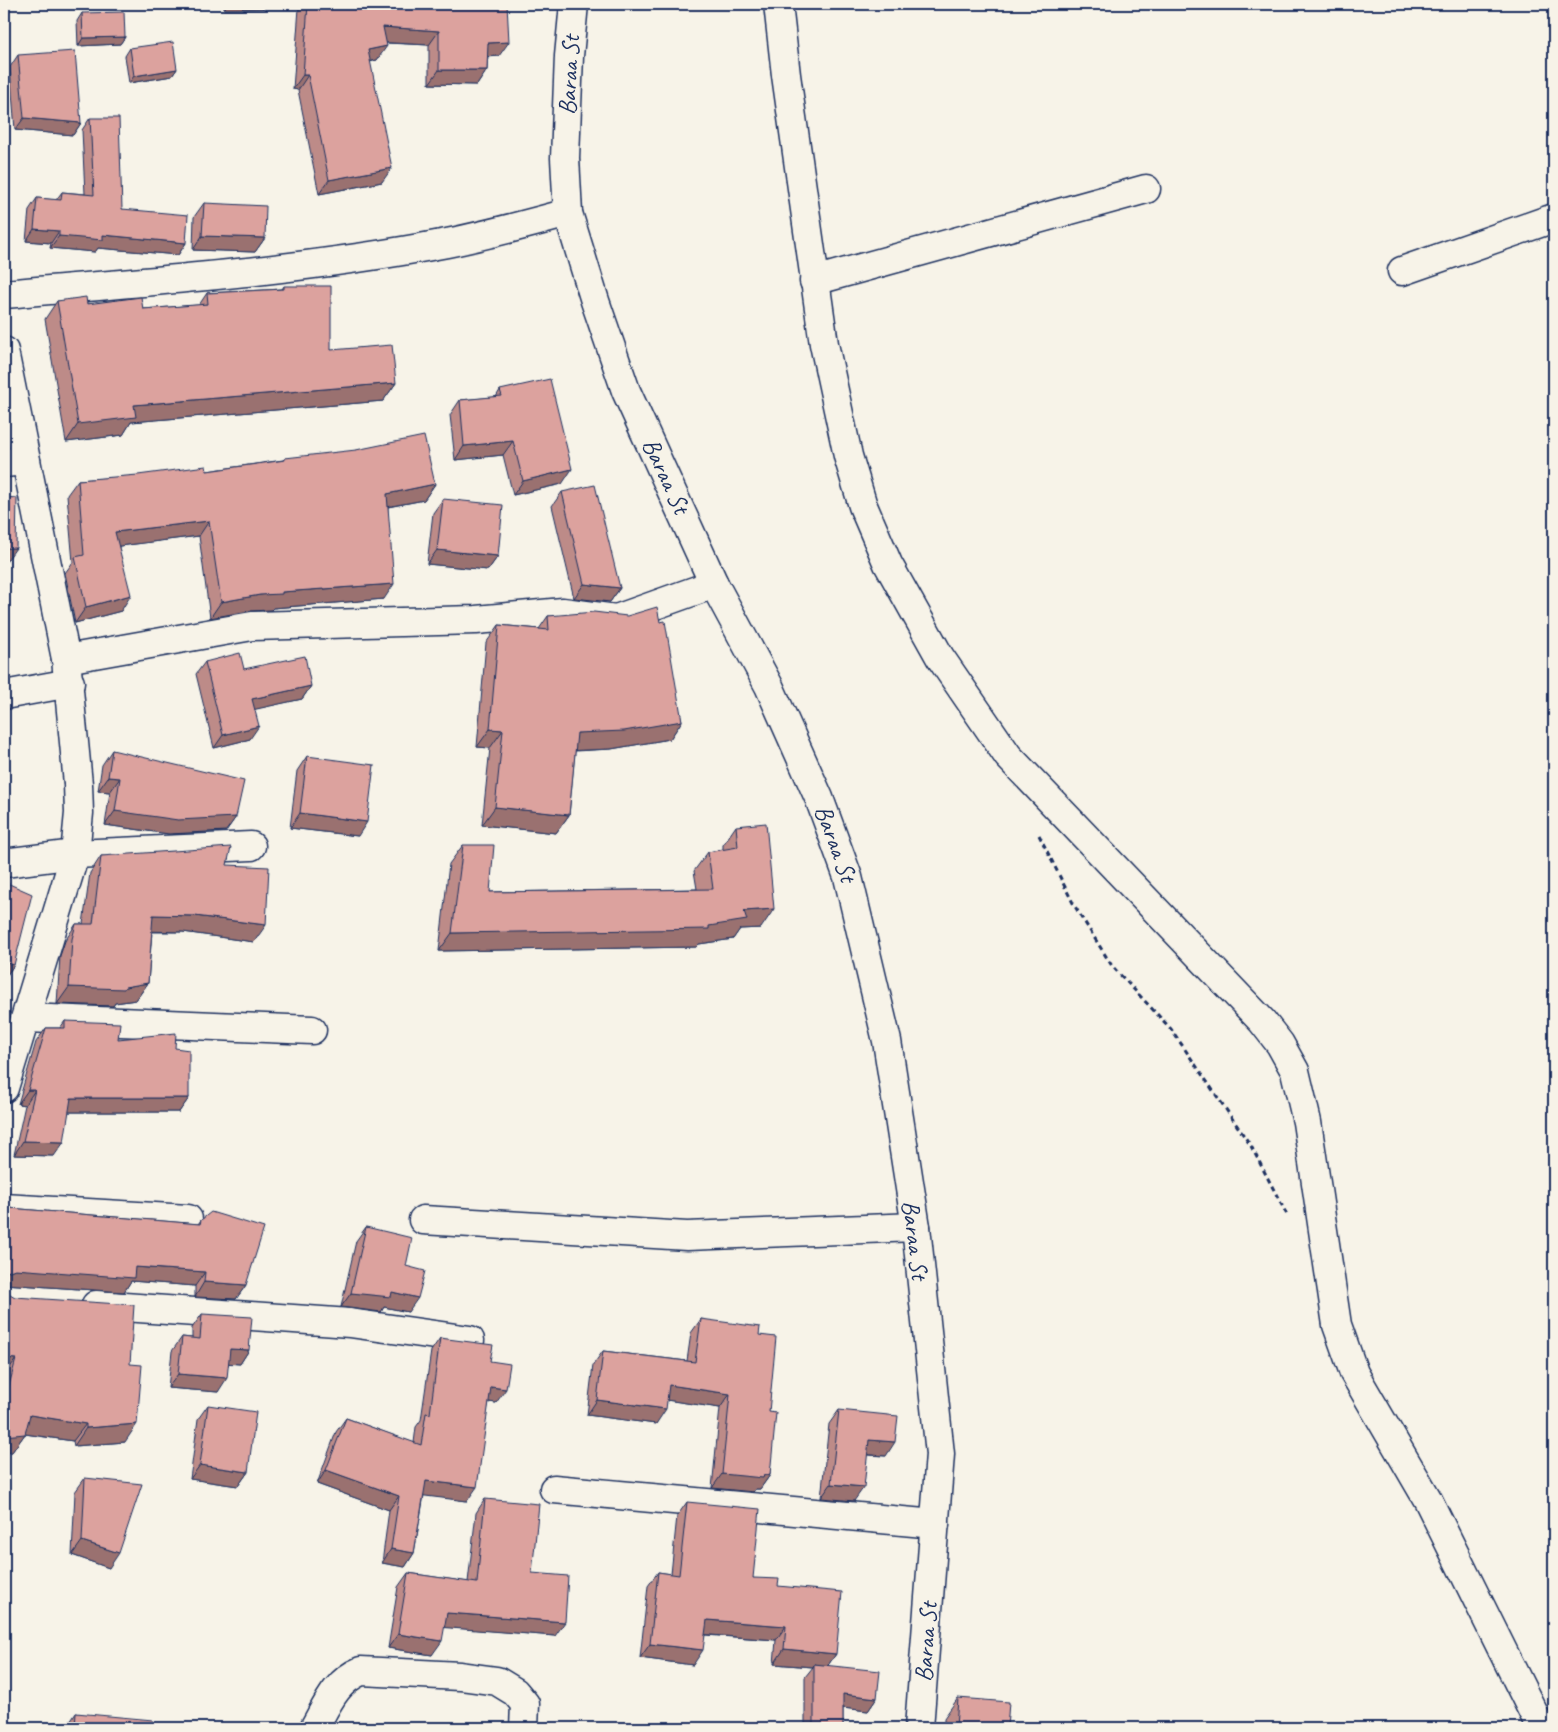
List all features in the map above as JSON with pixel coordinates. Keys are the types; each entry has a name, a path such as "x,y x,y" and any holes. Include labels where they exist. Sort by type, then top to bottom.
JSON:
{"street":[{"name":"Baraa St","path":"574,4 569,56 565,158 568,213 594,302 626,392 714,584 770,686 819,798 848,877 887,1041 916,1227 940,1454 919,1728"},
{"path":"778,4 814,281 834,391 848,456 863,506 888,564 940,656 1008,756 1262,1021 1280,1044 1295,1071 1307,1122 1337,1325 1354,1373 1428,1500 1540,1728"},
{"path":"814,281 1146,189"},
{"path":"4,294 144,282 378,254 448,243 568,213"},
{"path":"1402,271 1554,218"},
{"path":"4,351 15,462 68,671 79,813 75,854 27,1018 4,1088"},
{"path":"4,695 68,671 252,626 476,620 563,612 616,618 714,584"},
{"path":"4,863 75,854 251,846"},
{"path":"27,1018 312,1030"},
{"path":"4,1208 188,1219"},
{"path":"423,1220 687,1236 916,1227"},
{"path":"72,1303 350,1322 470,1340"},
{"path":"554,1489 935,1524"},
{"path":"314,1728 339,1684 350,1675 361,1671 460,1676 497,1681 515,1692 525,1704 524,1728"}],"path":[{"path":"1037,830 1074,906 1112,966 1171,1030 1251,1146 1289,1218"}],"building":[{"path":"308,4 507,4 509,42 488,43 487,70 439,70 439,31 383,27 387,46 368,50 392,168 329,180 308,75 303,75"},
{"path":"124,12 125,37 83,38 82,13"},
{"path":"173,42 177,69 134,76 130,48"},
{"path":"75,51 81,123 24,118 18,55"},
{"path":"90,118 119,118 122,209 188,215 186,243 103,235 103,240 59,236 59,231 34,229 37,198 61,200 62,192 94,195"},
{"path":"204,203 266,206 265,238 202,236"},
{"path":"284,286 331,286 331,350 392,345 396,383 134,405 136,417 78,424 57,301 86,297 87,304 141,297 143,309 208,304 207,293 284,289"},
{"path":"550,379 572,469 523,481 513,441 464,446 460,400 502,396 500,390"},
{"path":"424,436 435,484 387,494 394,584 282,592 282,594 260,595 221,602 209,521 115,532 131,595 86,607 75,557 84,555 78,480 138,475 206,466 207,471 285,460 285,458 356,450"},
{"path":"595,485 620,588 584,584 562,492"},
{"path":"4,497 17,498 16,548 4,548"},
{"path":"443,499 503,505 498,556 437,550"},
{"path":"657,607 660,622 665,621 682,721 624,731 577,733 569,815 495,807 503,730 490,729 499,625 549,630 548,616 594,612 627,616"},
{"path":"240,653 244,669 305,656 311,686 252,699 259,726 223,735 205,662"},
{"path":"112,750 244,781 236,817 178,820 115,811 120,778 108,777"},
{"path":"307,756 374,765 367,822 300,813"},
{"path":"766,823 774,909 744,911 747,920 709,926 709,929 452,933 463,845 494,845 490,892 713,889 708,852 738,847 736,826"},
{"path":"231,847 227,865 269,867 266,925 195,916 153,915 148,983 125,987 124,989 69,987 72,939 76,924 93,924 101,856"},
{"path":"7,883 32,894 14,965 4,962 4,896"},
{"path":"65,1021 120,1023 118,1039 176,1033 175,1048 189,1050 189,1098 71,1098 64,1142 23,1141 35,1090 28,1090 46,1028 65,1028"},
{"path":"9,1208 200,1224 201,1220 211,1212 264,1228 246,1285 204,1282 205,1272 135,1267 134,1278 15,1269 4,1273"},
{"path":"366,1227 412,1238 406,1266 425,1271 418,1298 392,1292 391,1297 351,1293"},
{"path":"5,1291 15,1297 134,1305 130,1364 142,1365 137,1424 86,1428 86,1424 30,1415 25,1434 4,1436 4,1405 16,1359 4,1358"},
{"path":"202,1314 252,1317 249,1350 230,1349 227,1378 178,1374 182,1337 200,1339"},
{"path":"701,1319 760,1327 759,1335 776,1337 769,1412 776,1413 770,1475 764,1475 763,1478 722,1474 730,1394 669,1385 666,1409 597,1400 603,1351 695,1362"},
{"path":"440,1338 493,1345 490,1361 510,1364 506,1389 491,1387 477,1487 426,1481 414,1553 391,1549 399,1496 326,1470 346,1418 421,1445 426,1413 430,1414"},
{"path":"208,1405 256,1412 248,1472 200,1465"},
{"path":"839,1410 898,1416 895,1442 869,1440 864,1487 831,1484"},
{"path":"85,1478 142,1484 119,1553 82,1541"},
{"path":"485,1499 539,1504 532,1573 568,1576 565,1622 447,1613 442,1641 398,1634 408,1573 477,1583"},
{"path":"687,1502 760,1509 753,1578 779,1579 778,1586 842,1592 836,1654 784,1649 786,1626 707,1620 703,1650 650,1644 658,1572 679,1575"},
{"path":"814,1664 880,1671 877,1698 843,1694 843,1728 814,1728"},
{"path":"958,1698 1009,1702 1007,1728 956,1728"},
{"path":"76,1713 153,1720 152,1728 75,1728"}]}
